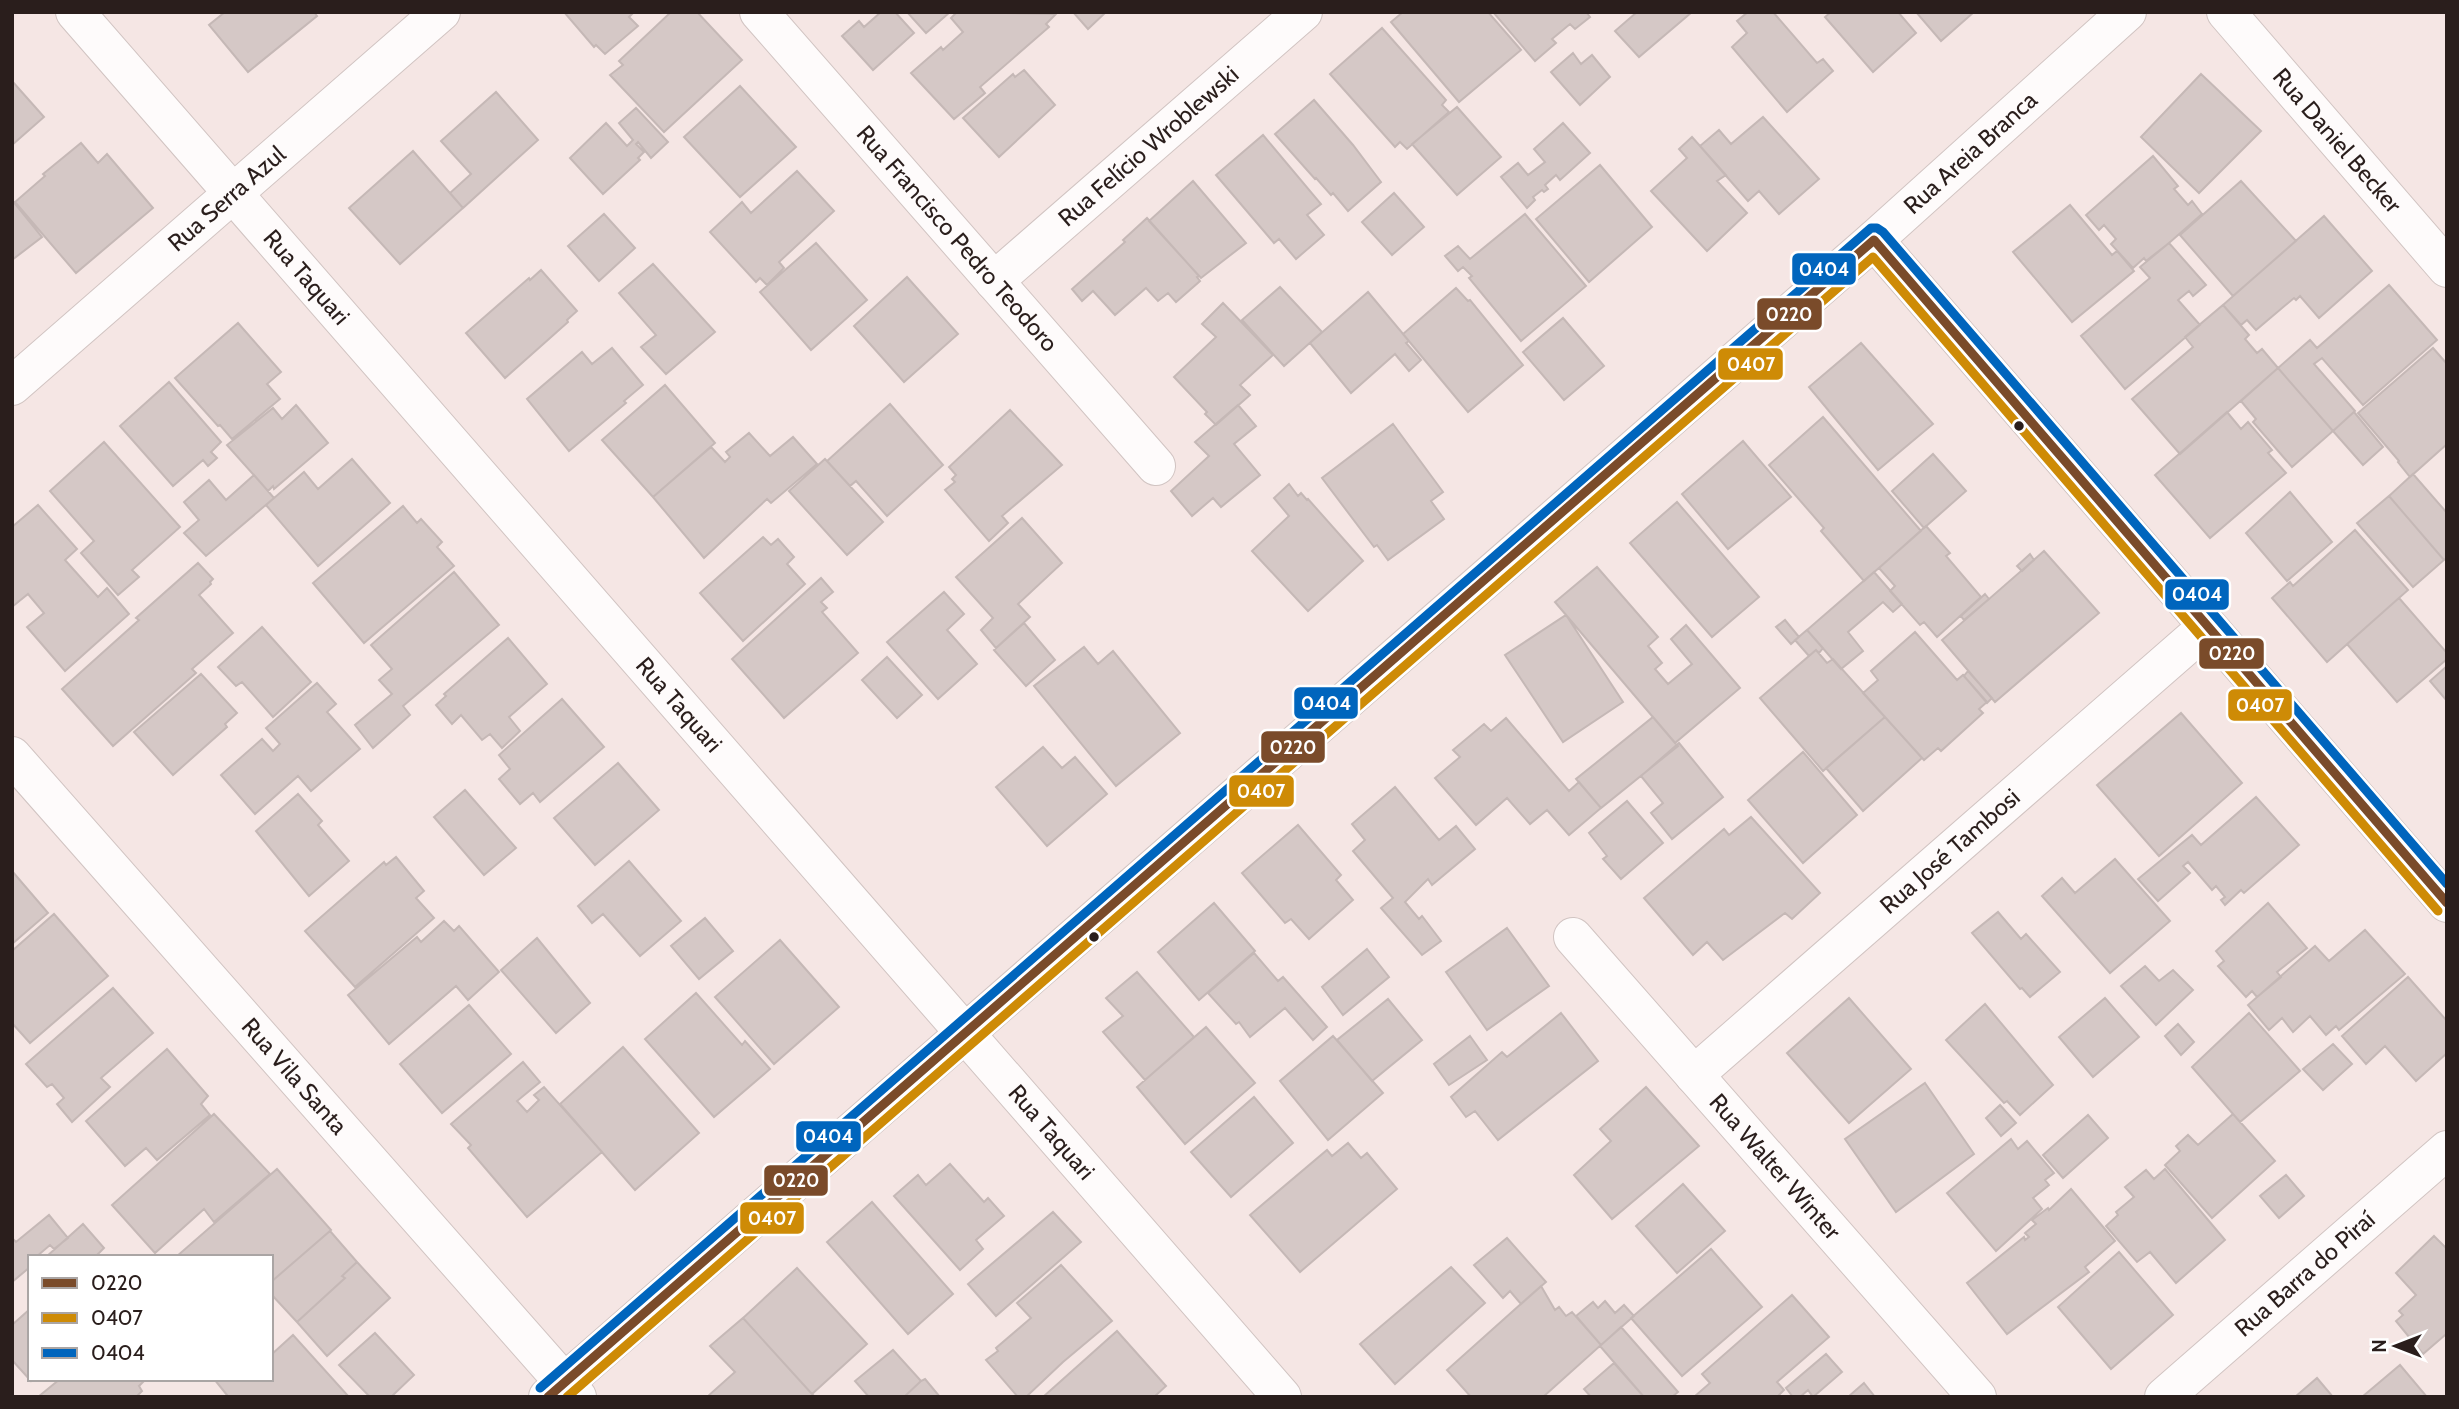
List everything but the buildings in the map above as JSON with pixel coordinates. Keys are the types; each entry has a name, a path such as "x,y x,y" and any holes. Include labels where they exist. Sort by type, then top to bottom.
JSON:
{"street":[{"name":"Rua Taquari","path":"75,12 1282,1397"},
{"name":"Rua Serra Azul","path":"12,386 441,12"},
{"name":"Rua Francisco Pedro Teodoro","path":"759,12 1156,466"},
{"name":"Rua Felício Wroblewski","path":"994,281 1303,12"},
{"name":"Rua Areia Branca","path":"563,1392 965,1033 1874,240 2127,12"},
{"name":"Rua Daniel Becker","path":"2226,12 2447,268"},
{"path":"1874,240 2447,903"},
{"name":"Rua José Tambosi","path":"1694,1075 2207,628"},
{"name":"Rua Vila Santa","path":"12,756 563,1392"},
{"name":"Rua Walter Winter","path":"1573,937 1976,1397"},
{"name":"Rua Barra do Piraí","path":"2164,1397 2447,1150"}],"transit line":[{"name":"0404","path":"540,1388 1871,228 1883,232 2447,884"},
{"name":"0220","path":"548,1397 1874,240 2447,903"},
{"name":"0407","path":"567,1397 1873,257 2438,911"}]}
